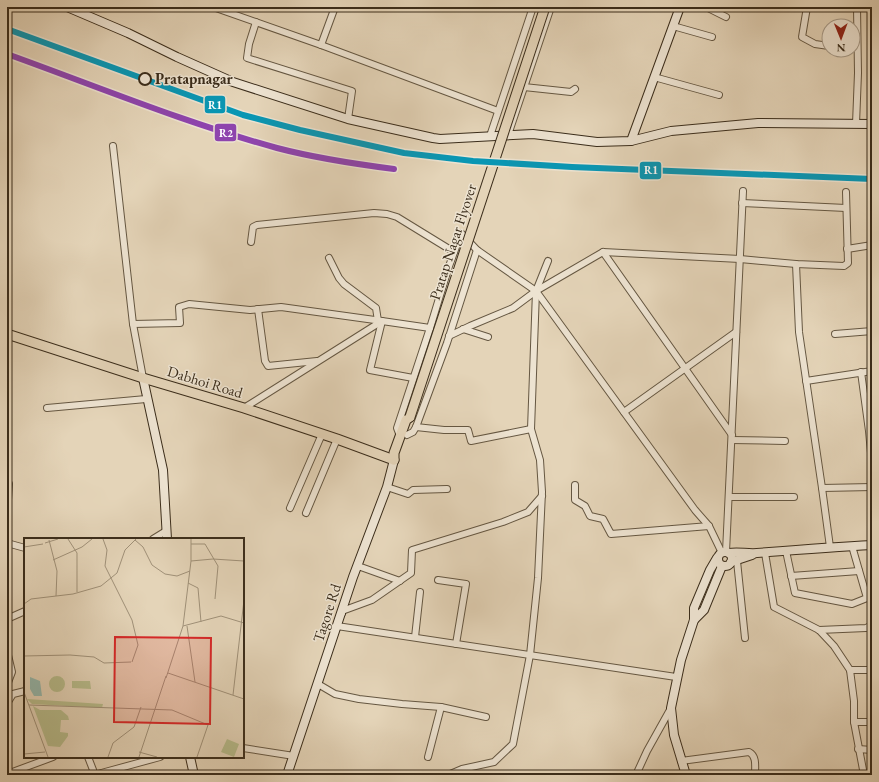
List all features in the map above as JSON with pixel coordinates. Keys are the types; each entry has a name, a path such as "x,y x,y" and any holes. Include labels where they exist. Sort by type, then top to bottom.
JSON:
{"main road":[{"name":"Pratap Nagar Flyover","path":"394,460 398,457 411,423 410,417 545,7"},
{"name":"Dabhoi Road","path":"7,334 143,378 244,408 394,460"}],"street":[{"path":"67,7 128,33 233,82 348,119 440,139 533,134 597,142 631,141 671,131 758,123 872,124"},
{"path":"214,7 498,111"},
{"path":"321,45 335,7"},
{"path":"490,136 533,7"},
{"path":"508,135 551,7"},
{"path":"631,141 680,7"},
{"path":"706,7 726,16"},
{"path":"807,7 802,38 815,44 821,45"},
{"path":"857,7 857,18"},
{"path":"256,22 249,44 247,58 352,91 348,119"},
{"path":"673,26 712,37"},
{"path":"856,124 858,58"},
{"path":"654,77 719,95"},
{"path":"524,87 570,92 575,89"},
{"path":"112,146 133,324 146,399 163,470 167,535 156,538"},
{"path":"743,191 729,497 724,554 718,563 722,566 728,566 754,554"},
{"path":"449,336 513,308 536,291 603,252 844,266 848,263 846,192"},
{"path":"742,203 846,208"},
{"path":"251,242 253,227 257,225 374,213 387,214 397,217 454,252"},
{"path":"531,429 471,441 468,430 407,431 397,428 461,233 477,250 536,291 695,510 709,526 724,554 732,557 745,638"},
{"path":"847,249 872,245"},
{"path":"407,431 449,336 477,250"},
{"path":"603,252 686,368 732,438"},
{"path":"329,258 339,278 344,284 376,308 380,321 370,370 413,378"},
{"path":"448,775 462,769 494,762 514,744 530,655 538,578 542,496 540,460 531,429 536,291 548,261"},
{"path":"796,264 799,332 830,547"},
{"path":"133,324 180,323 179,307 189,304 250,310 281,307 430,328"},
{"path":"258,309 264,361 268,366 320,361"},
{"path":"244,408 320,361 380,321"},
{"path":"463,329 488,337"},
{"path":"835,334 872,331"},
{"path":"624,412 736,332"},
{"path":"806,381 872,371"},
{"path":"861,372 871,431 872,464"},
{"path":"47,408 146,399"},
{"path":"290,508 322,434"},
{"path":"732,438 785,441"},
{"path":"306,514 337,439"},
{"name":"Tagore Rd","path":"287,775 337,626 387,487 394,460"},
{"path":"7,516 9,484"},
{"path":"575,485 575,500 585,506 590,516 603,519 611,534 709,526"},
{"path":"387,487 408,494 413,490 447,489"},
{"path":"822,488 872,487"},
{"path":"342,613 342,611 372,600 411,573 412,550 503,522 528,512 542,496"},
{"path":"729,497 794,497"},
{"path":"7,543 24,548"},
{"path":"636,775 670,708 676,677 694,620 694,608 710,570 724,554 735,552 754,554 872,545"},
{"path":"786,551 795,593 852,604 867,598 852,546"},
{"path":"765,553 774,606 819,630 834,646 850,670 854,702 854,722 864,775"},
{"path":"358,566 400,581"},
{"path":"694,620 704,610 722,566"},
{"path":"791,576 859,571"},
{"path":"438,580 466,584 456,644"},
{"path":"415,638 420,592"},
{"path":"7,619 24,611"},
{"path":"819,630 866,628 872,625"},
{"path":"337,626 676,677"},
{"path":"7,651 12,672 7,686 13,694"},
{"path":"850,670 872,670"},
{"path":"318,684 335,694 359,699 441,707 486,716"},
{"path":"7,708 8,702 13,694 24,692"},
{"path":"428,757 441,707"},
{"path":"670,708 674,735 686,775"},
{"path":"854,722 872,722"},
{"path":"244,748 294,756"},
{"path":"858,749 872,750"},
{"path":"681,760 749,752 752,753 754,758 755,775"},
{"path":"7,774 50,758"},
{"path":"88,758 94,775 156,758"},
{"path":"190,758 194,775"}],"water":[{"path":"869,135 872,135 872,171 868,171"}],"transit line":[{"name":"R1","path":"7,29 243,115 300,130 404,153 473,161 572,167 872,179"},
{"name":"R2","path":"7,54 141,104 243,138 306,155 394,169"}],"place":[{"name":"Pratapnagar","path":"145,79"}]}
